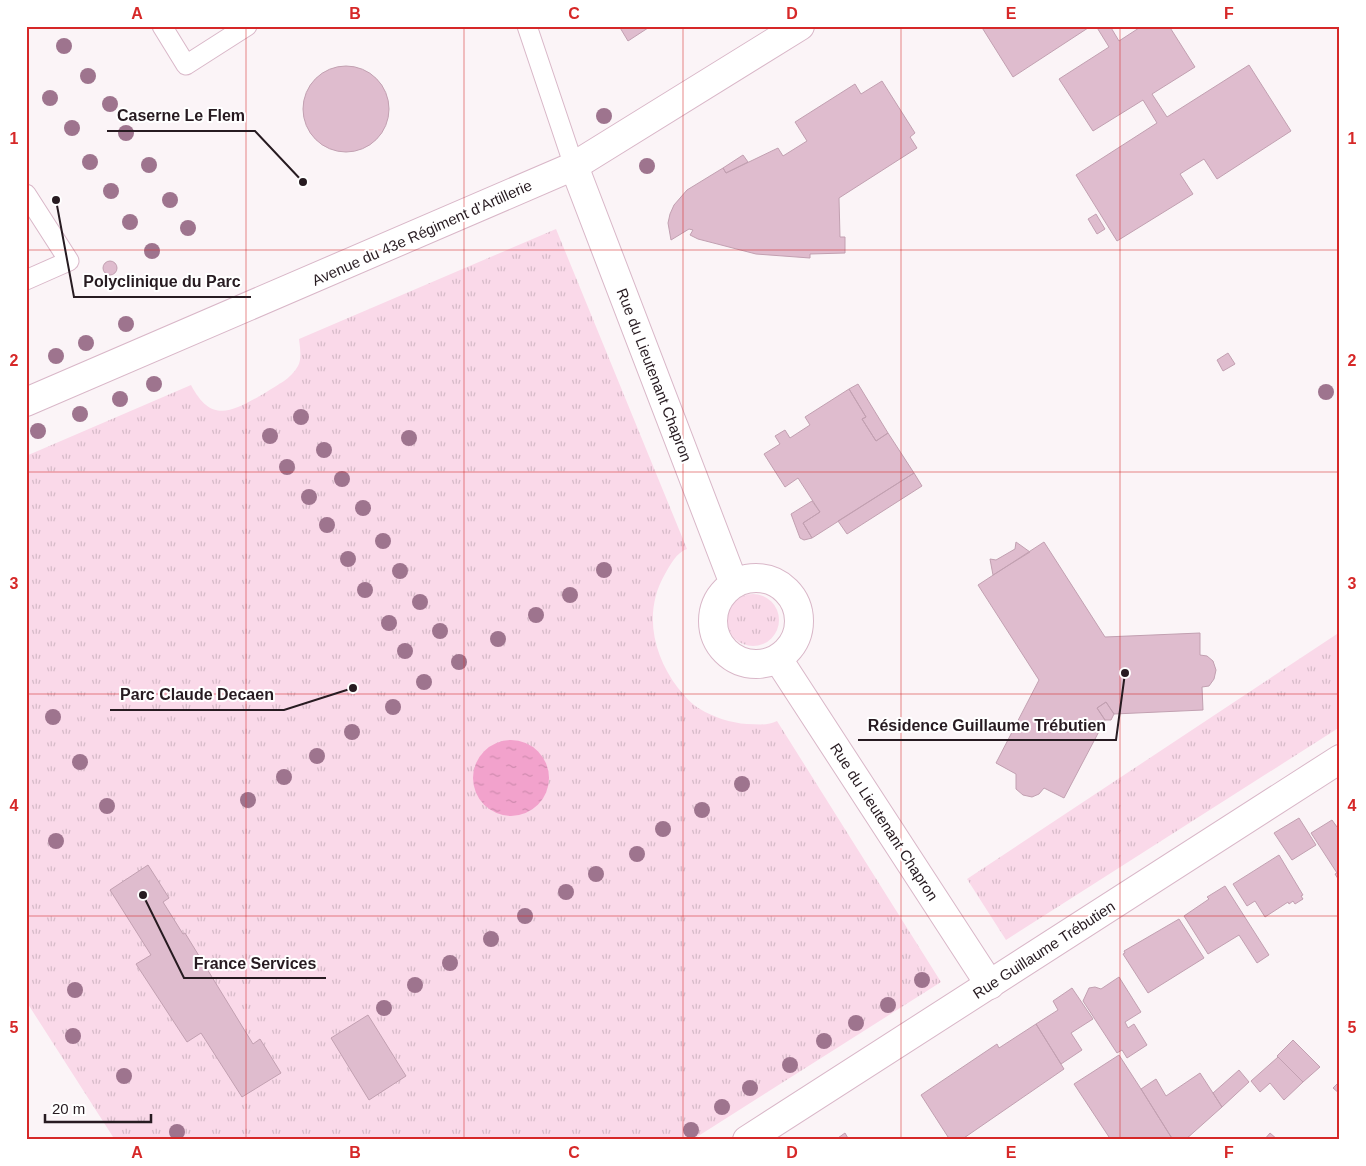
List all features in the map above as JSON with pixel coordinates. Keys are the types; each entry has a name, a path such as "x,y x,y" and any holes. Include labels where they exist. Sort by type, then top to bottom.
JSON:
{"street":[{"name":"Avenue du 43e Régiment d'Artillerie","path":"26,402 574,166 800,26"},
{"name":"Rue du Lieutenant Chapron","path":"574,166 734,584"},
{"path":"761,578 774,582 785,589 793,600 798,613 799,626 795,639 788,650 778,659 765,664 738,661 718,643 713,617 716,604 724,592 734,584 747,579 761,578"},
{"name":"Rue du Lieutenant Chapron","path":"778,659 990,985"},
{"name":"Rue Guillaume Trébutien","path":"747,1140 1340,759"}],"lane":[{"path":"162,26 186,65 246,26"},
{"path":"527,26 574,166"},
{"path":"26,194 69,261 26,280"}],"green space":[{"path":"556,229 687,549 677,556 669,567 658,588 654,603 654,633 662,662 678,688 691,702 705,712 722,719 741,723 766,724 777,721 941,982 692,1140 115,1140 26,1001 26,456 191,385 199,398 207,406 215,410 224,411 243,405 279,384 295,371 300,360 299,339"},
{"path":"753,594 763,596 771,602 777,610 779,620 777,630 771,638 763,644 753,646 743,644 735,638 729,630 727,620 729,610 735,602 743,596"},
{"path":"1340,632 1340,727 1006,940 967,879"}],"water":[{"path":"504,740 518,740 532,746 543,757 549,771 546,793 538,805 518,816 504,816 490,810 479,799 473,785 473,771 479,757 490,746"}],"building":[{"path":"619,26 651,26 628,41"},
{"path":"981,26 1091,26 1013,77"},
{"path":"1096,26 1110,26 1119,41 1142,26 1169,26 1195,67 1152,94 1167,117 1249,65 1291,131 1217,179 1204,159 1180,174 1193,194 1117,241 1076,175 1157,123 1143,100 1093,131 1059,79 1109,47"},
{"path":"346,66 370,73 382,85 389,109 382,133 370,145 346,152 322,145 310,133 303,109 310,85 322,73"},
{"path":"882,81 915,133 910,137 917,148 839,198 840,237 845,237 845,253 810,254 810,258 756,254 698,239 690,235 693,230 689,229 671,240 668,223 670,214 674,205 687,190 723,168 726,173 778,148 783,156 807,141 795,122 855,84 861,94"},
{"path":"743,155 748,162 726,173 723,168"},
{"path":"1096,214 1105,229 1097,234 1088,219"},
{"path":"110,261 115,263 117,268 115,273 110,275 105,273 103,268 105,263"},
{"path":"1228,353 1235,364 1223,371 1217,360"},
{"path":"858,384 888,433 876,441 862,419 866,417 849,389"},
{"path":"849,389 866,417 862,419 876,441 888,433 914,473 812,538 803,523 820,512 798,478 785,487 764,454 780,444 775,436 785,430 790,438 810,425 805,417"},
{"path":"914,473 922,486 847,534 838,521"},
{"path":"812,501 820,512 803,523 812,538 804,540 800,538 791,514"},
{"path":"1016,542 1030,552 993,575 990,559 996,560 1015,549"},
{"path":"1044,542 1105,637 1200,633 1200,655 1207,656 1213,661 1216,670 1214,679 1209,686 1202,687 1203,710 1114,714 1106,702 1097,708 1105,720 1064,798 1044,788 1039,794 1032,797 1023,795 1016,789 1016,774 996,763 1039,680 978,585"},
{"path":"1106,702 1114,714 1111,720 1105,720 1097,708"},
{"path":"1299,818 1316,845 1292,860 1274,833"},
{"path":"1332,820 1337,827 1340,826 1340,882 1335,874 1337,873 1311,833"},
{"path":"1279,855 1303,895 1301,896 1303,899 1295,904 1293,901 1289,904 1288,902 1265,917 1255,901 1247,906 1233,884"},
{"path":"148,865 169,898 163,902 183,934 185,933 253,1044 260,1039 281,1073 242,1097 201,1033 187,1042 136,964 151,955 110,890"},
{"path":"1225,886 1269,955 1257,963 1239,935 1208,954 1184,916 1209,899 1207,897"},
{"path":"1179,919 1204,958 1148,993 1123,954 1125,953 1124,951"},
{"path":"1119,977 1141,1012 1125,1022 1128,1028 1134,1024 1147,1045 1127,1058 1122,1050 1117,1053 1083,1001 1089,988 1101,989"},
{"path":"1072,988 1093,1019 1071,1033 1082,1050 1061,1064 1036,1024 1058,1010 1053,1001"},
{"path":"368,1015 406,1076 369,1100 331,1038"},
{"path":"1036,1024 1064,1069 961,1140 950,1140 921,1095 997,1044 999,1048"},
{"path":"1293,1040 1320,1067 1303,1082 1277,1056"},
{"path":"1119,1055 1173,1140 1111,1140 1074,1084"},
{"path":"1278,1057 1303,1082 1284,1100 1270,1083 1260,1092 1251,1081"},
{"path":"1239,1070 1249,1082 1222,1107 1213,1093"},
{"path":"1200,1073 1222,1107 1185,1140 1173,1140 1141,1089 1156,1079 1166,1096"},
{"path":"1340,1081 1340,1094 1333,1088"},
{"path":"845,1133 849,1140 835,1140"},
{"path":"1270,1133 1278,1140 1264,1140"}],"place":[{"name":"Caserne Le Flem","path":"303,182"},
{"name":"Polyclinique du Parc","path":"56,200"},
{"name":"Résidence Guillaume Trébutien","path":"1125,673"},
{"name":"Parc Claude Decaen","path":"353,688"},
{"name":"France Services","path":"143,895"}]}
